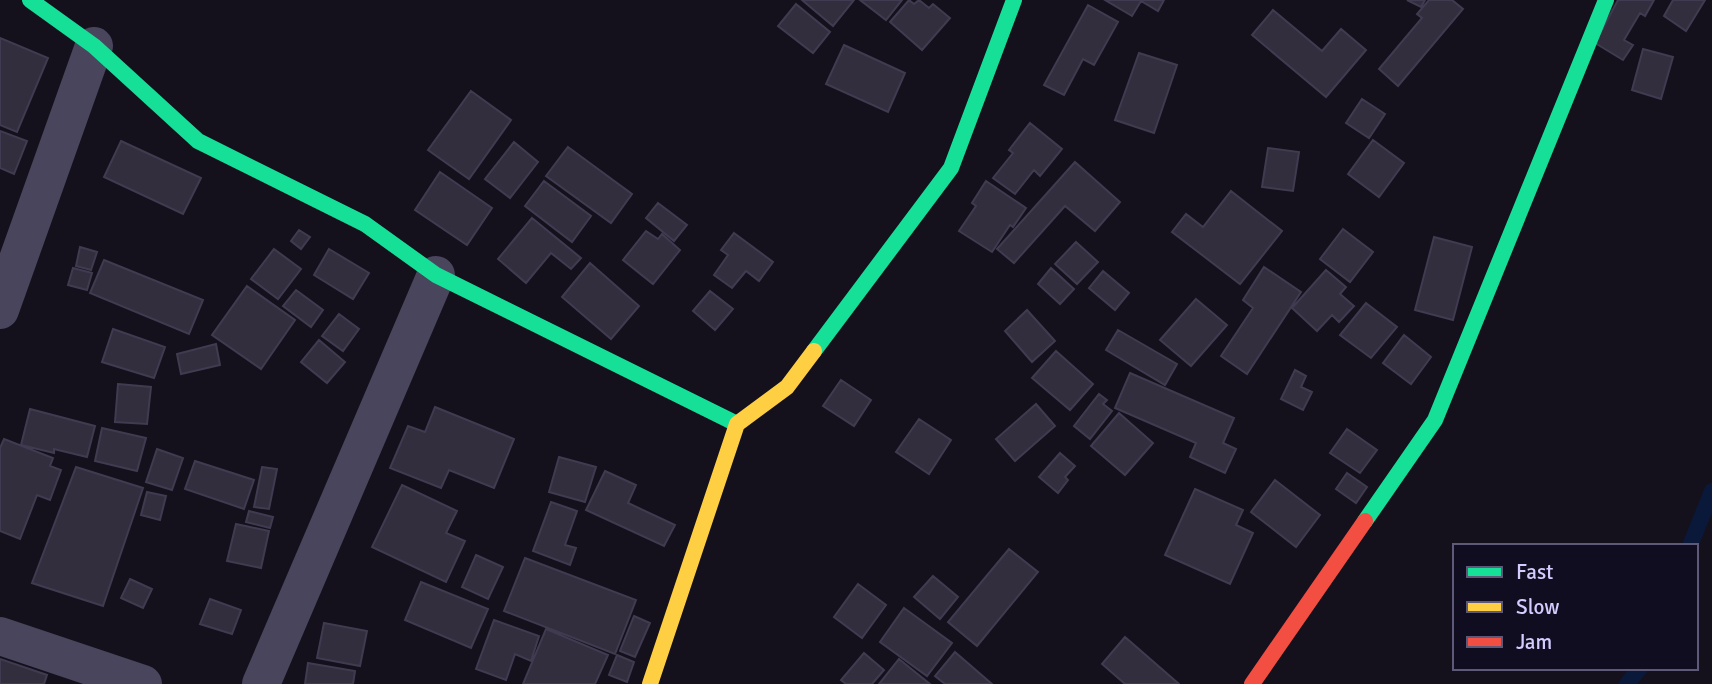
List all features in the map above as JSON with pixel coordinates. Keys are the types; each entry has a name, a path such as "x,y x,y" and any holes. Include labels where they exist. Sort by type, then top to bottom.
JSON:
{"street":[{"path":"30,0 94,46 198,141 365,224 436,275 737,424"},
{"path":"650,684 737,424 787,387 951,168 1014,0"},
{"path":"1252,684 1434,420 1606,0"},
{"path":"0,310 94,46"},
{"path":"261,684 436,275"},
{"path":"0,636 143,684"}],"building":[{"path":"802,0 854,0 833,26"},
{"path":"860,0 902,0 886,20"},
{"path":"909,0 914,4 919,0 929,8 933,4 950,18 922,50 890,22"},
{"path":"1105,0 1164,0 1158,11 1141,1 1132,16"},
{"path":"1407,0 1425,0 1421,7"},
{"path":"1429,0 1452,0 1463,9 1398,86 1379,69 1422,18 1417,14"},
{"path":"1618,0 1654,0 1645,16 1640,13 1624,40 1633,45 1623,60 1595,43"},
{"path":"1673,0 1705,0 1686,31 1664,16"},
{"path":"796,4 830,32 813,53 778,26"},
{"path":"1088,5 1118,22 1094,65 1083,59 1064,95 1044,85"},
{"path":"1273,10 1322,51 1341,29 1366,50 1326,97 1252,35"},
{"path":"0,38 48,58 17,132 0,125"},
{"path":"844,45 905,73 888,112 826,84"},
{"path":"1643,49 1673,57 1661,99 1632,90"},
{"path":"1139,53 1177,65 1154,133 1115,120"},
{"path":"471,91 511,120 469,179 428,150"},
{"path":"1362,99 1385,114 1369,138 1346,123"},
{"path":"1030,123 1062,149 1040,176 1034,170 1015,194 993,178 1013,153 1009,150"},
{"path":"0,131 27,141 14,174 0,168"},
{"path":"1373,140 1404,163 1379,197 1348,174"},
{"path":"121,141 201,178 183,214 104,177"},
{"path":"514,142 538,162 510,198 485,179"},
{"path":"568,147 632,194 611,223 546,176"},
{"path":"1268,148 1299,152 1293,191 1262,187"},
{"path":"1075,162 1120,202 1095,231 1065,206 1014,263 997,249"},
{"path":"440,172 492,208 467,245 415,210"},
{"path":"544,181 591,216 572,242 525,206"},
{"path":"986,181 1026,208 1013,227 1010,225 992,252 959,231 976,206 972,203"},
{"path":"1231,191 1282,231 1240,284 1172,232 1186,214 1203,227"},
{"path":"658,203 687,225 674,241 646,218"},
{"path":"532,218 581,258 571,269 551,253 526,283 498,259"},
{"path":"1343,229 1373,252 1350,282 1320,259"},
{"path":"299,230 310,237 301,249 291,241"},
{"path":"646,231 658,239 662,234 680,250 653,284 623,260"},
{"path":"734,233 773,262 759,281 746,271 732,288 714,275 728,255 721,250"},
{"path":"1434,237 1472,247 1453,320 1415,310"},
{"path":"1076,242 1098,262 1077,284 1055,264"},
{"path":"80,247 97,252 91,270 76,266"},
{"path":"274,249 301,269 278,299 251,279"},
{"path":"329,249 369,273 353,299 314,275"},
{"path":"104,260 203,300 189,334 90,293"},
{"path":"590,263 639,306 611,339 562,297"},
{"path":"1264,267 1301,292 1247,374 1221,356 1253,308 1243,300"},
{"path":"73,268 92,273 87,290 68,285"},
{"path":"1051,268 1074,289 1060,304 1038,284"},
{"path":"1326,270 1346,287 1340,294 1354,306 1339,322 1332,315 1317,331 1292,308"},
{"path":"1103,271 1129,293 1115,310 1089,288"},
{"path":"247,286 295,320 261,369 212,335"},
{"path":"296,290 323,310 311,327 283,306"},
{"path":"710,291 733,309 715,330 693,311"},
{"path":"1196,299 1227,325 1191,366 1160,340"},
{"path":"1366,303 1397,327 1371,358 1340,335"},
{"path":"1027,310 1055,341 1032,362 1005,331"},
{"path":"339,314 359,329 343,351 322,336"},
{"path":"113,329 165,347 154,378 102,362"},
{"path":"1118,330 1177,364 1165,385 1106,350"},
{"path":"1404,335 1431,357 1411,384 1383,363"},
{"path":"319,340 345,362 327,383 301,362"},
{"path":"216,344 220,365 181,374 177,354"},
{"path":"1056,351 1093,384 1070,410 1032,378"},
{"path":"1295,370 1306,376 1301,387 1312,392 1303,410 1281,399"},
{"path":"1130,373 1234,418 1223,443 1236,449 1225,473 1190,457 1196,443 1115,408"},
{"path":"841,380 871,400 854,426 823,406"},
{"path":"118,384 151,387 147,424 115,422"},
{"path":"1099,394 1107,400 1103,404 1112,411 1090,439 1074,426"},
{"path":"1036,404 1055,426 1015,461 996,439"},
{"path":"435,407 514,439 494,488 449,470 441,488 390,468 408,426 425,432"},
{"path":"30,409 95,426 87,457 21,445"},
{"path":"1119,413 1153,443 1125,475 1091,446"},
{"path":"919,419 951,440 929,474 896,452"},
{"path":"102,428 146,438 137,471 95,461"},
{"path":"1347,429 1377,450 1360,473 1330,453"},
{"path":"4,439 53,458 50,466 61,470 50,500 37,495 20,539 0,531 0,448"},
{"path":"157,449 183,458 172,490 146,482"},
{"path":"1060,453 1075,466 1065,477 1068,480 1058,493 1039,477"},
{"path":"559,457 596,467 585,502 549,492"},
{"path":"195,461 254,480 244,509 185,489"},
{"path":"76,467 143,488 103,606 32,583"},
{"path":"262,467 277,469 269,509 254,507"},
{"path":"605,471 636,485 628,503 675,525 664,546 586,510"},
{"path":"1347,473 1367,487 1356,503 1336,489"},
{"path":"1275,480 1320,515 1296,547 1251,512"},
{"path":"402,485 457,511 446,533 465,541 446,582 372,547"},
{"path":"1195,489 1243,510 1236,525 1253,533 1230,584 1165,555"},
{"path":"147,492 166,496 160,520 141,515"},
{"path":"551,502 577,511 565,545 576,548 570,565 533,551"},
{"path":"249,511 273,517 270,528 246,522"},
{"path":"236,524 269,531 261,568 227,561"},
{"path":"1009,549 1038,572 977,646 948,622"},
{"path":"476,555 503,567 488,599 462,587"},
{"path":"525,558 636,600 615,654 504,611"},
{"path":"933,576 958,597 940,619 914,597"},
{"path":"130,579 152,589 143,608 121,598"},
{"path":"421,582 488,609 471,648 405,620"},
{"path":"858,584 886,605 862,638 834,617"},
{"path":"210,599 241,610 232,634 200,624"},
{"path":"904,608 952,643 927,676 880,642"},
{"path":"634,616 650,623 635,657 620,651"},
{"path":"494,620 539,636 531,661 515,654 506,680 476,669"},
{"path":"324,623 367,631 360,666 317,658"},
{"path":"546,629 608,655 595,684 523,684"},
{"path":"1125,637 1179,684 1125,684 1102,664"},
{"path":"955,652 992,684 945,684 935,676"},
{"path":"864,653 884,670 872,684 846,684 841,680"},
{"path":"617,655 634,662 627,682 609,675"},
{"path":"0,659 47,675 44,684 0,684"},
{"path":"899,659 930,684 879,684"},
{"path":"308,663 355,671 353,684 305,684"}],"waterway":[{"path":"1691,544 1712,491"},
{"path":"1627,684 1638,670"}],"traffic: fast":[{"path":"30,0 94,46 198,141 365,224 436,275 737,424"},
{"path":"814,351 951,168 1014,0"},
{"path":"1365,521 1435,420 1606,0"}],"traffic: slow":[{"path":"650,684 737,424 787,387 814,351"}],"traffic: jam":[{"path":"1252,684 1365,521"}]}
